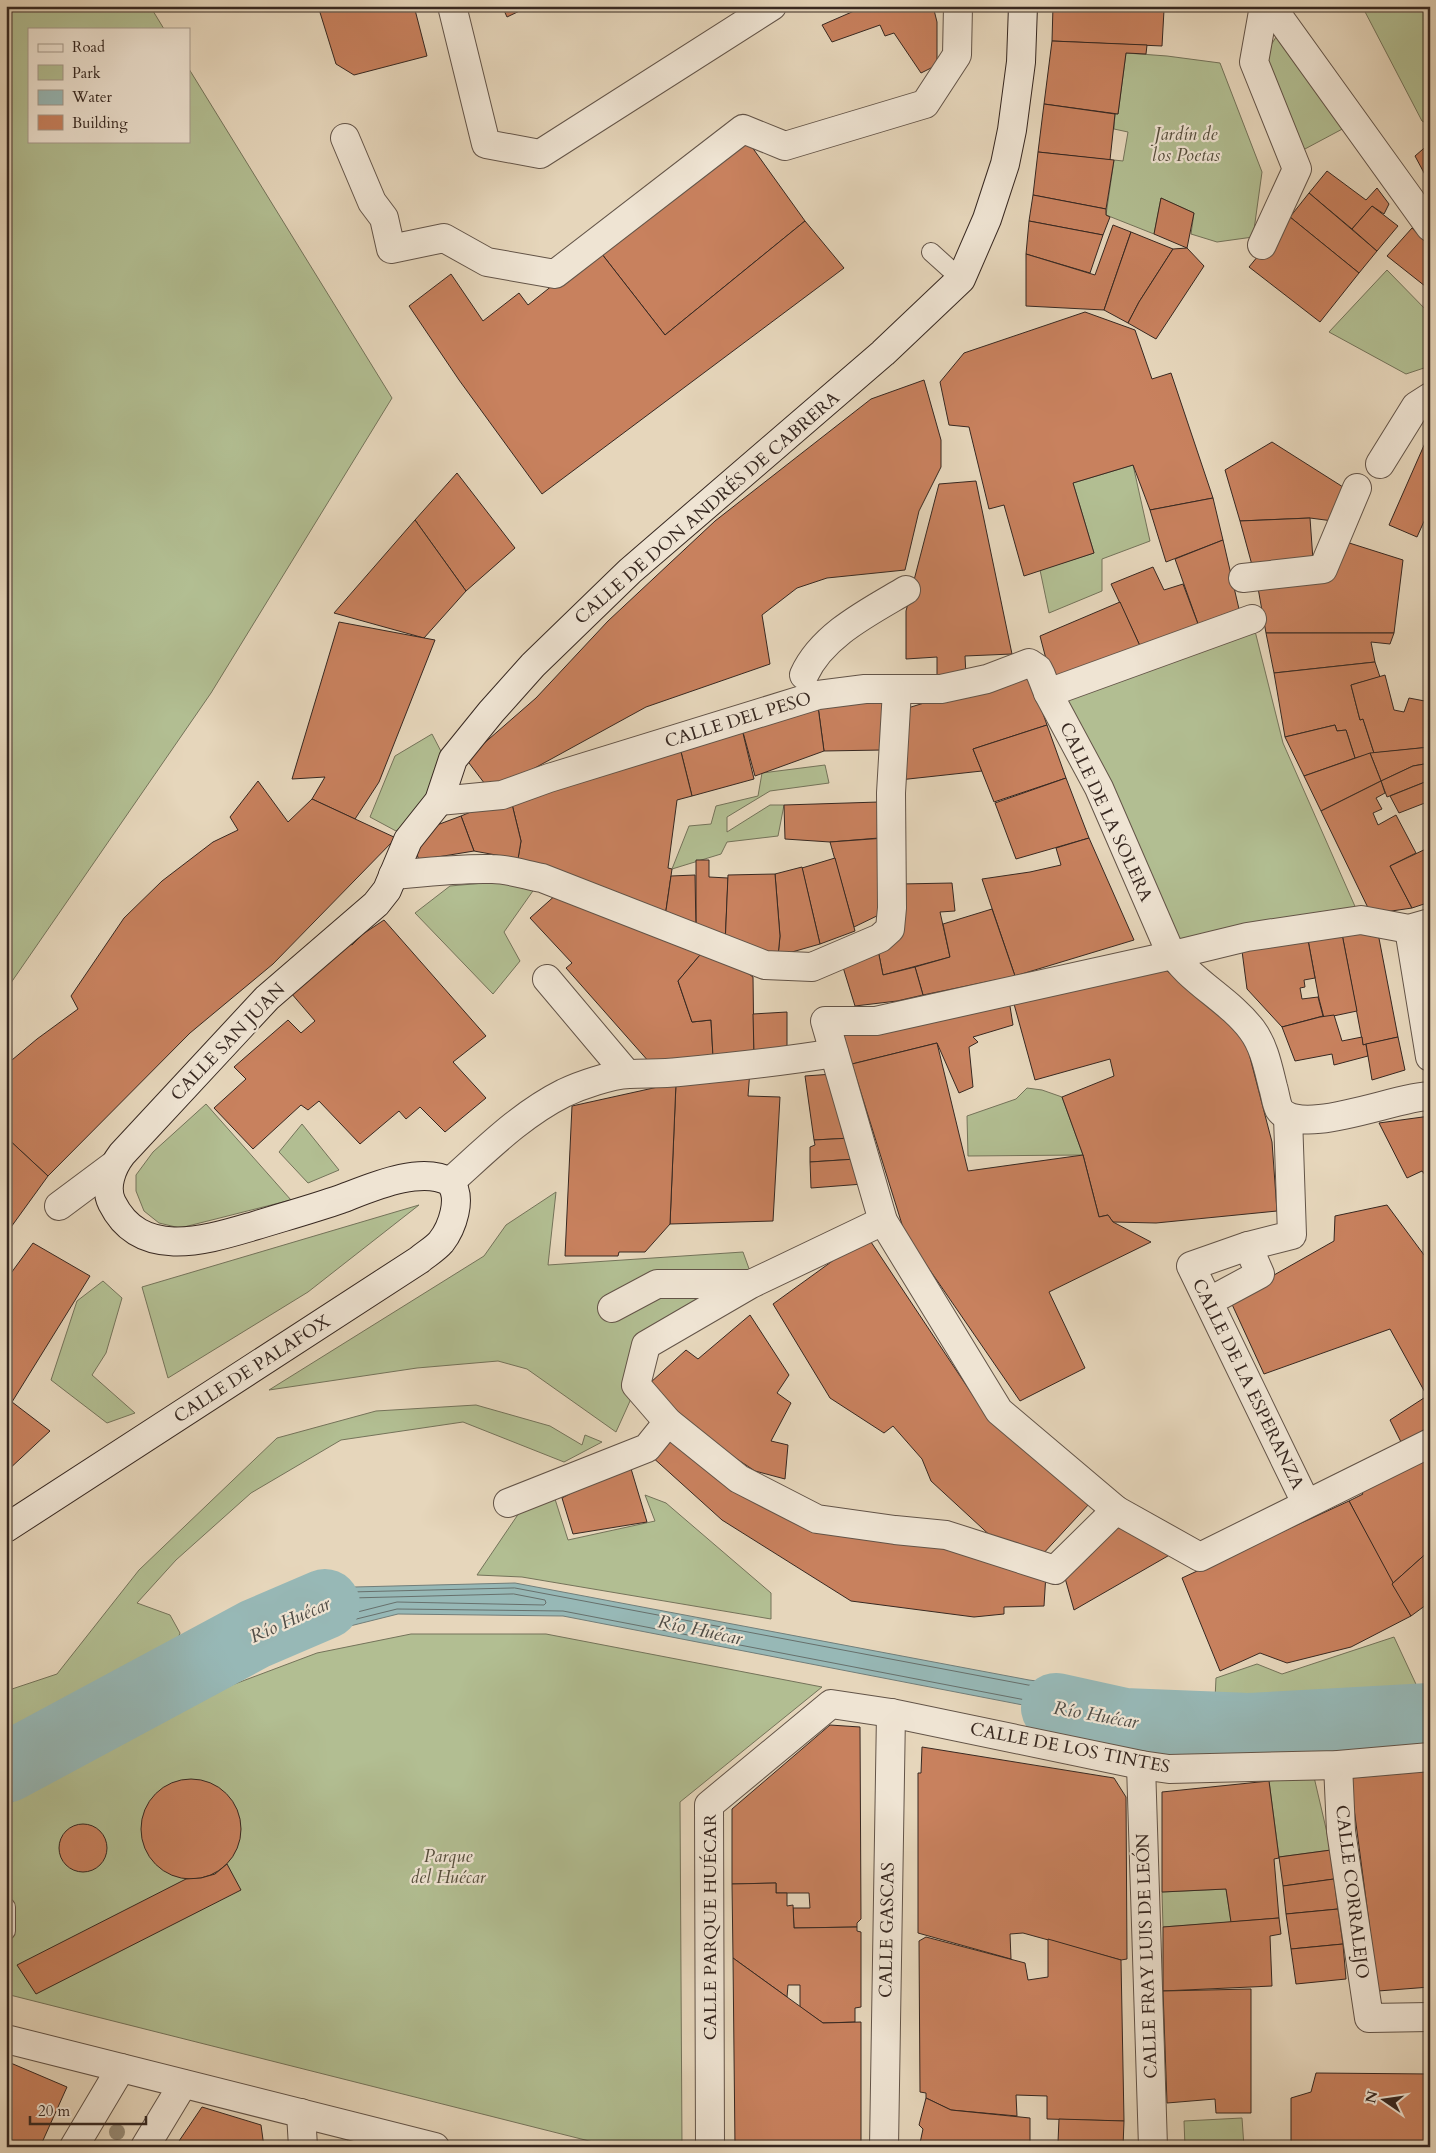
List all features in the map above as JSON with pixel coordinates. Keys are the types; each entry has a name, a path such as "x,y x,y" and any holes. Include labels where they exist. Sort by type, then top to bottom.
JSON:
{"street":[{"path":"452,6 486,144 540,154 772,6"},
{"path":"345,138 372,202 384,218 391,249 444,238 486,262 556,274 743,129 785,146 925,104 958,55 958,6"},
{"path":"961,279 987,219 1012,130 1021,62 1023,6"},
{"path":"1262,245 1297,169 1254,62 1264,6"},
{"path":"1271,6 1430,227"},
{"name":"CALLE DE DON ANDRÉS DE CABRERA","path":"393,875 408,840 439,801 453,759 496,706 566,632 630,571 856,378 939,302 961,279"},
{"path":"1380,464 1416,406 1430,397"},
{"path":"1243,578 1323,569 1357,488"},
{"path":"804,675 809,663 836,635 906,590"},
{"path":"1043,681 1252,619"},
{"name":"CALLE DEL PESO","path":"439,801 502,795 549,778 818,695 865,690 941,689 961,686 986,679 1025,663 1029,663 1043,681"},
{"name":"CALLE DE LA SOLERA","path":"1043,681 1099,788 1173,955 1236,1012 1253,1032 1268,1067 1279,1108 1288,1117"},
{"path":"393,875 492,868 542,878 765,965 812,967 880,938 890,929 896,869 885,794 896,690"},
{"name":"CALLE SAN JUAN","path":"59,1206 114,1165 151,1122 267,998 376,904 387,890 393,875"},
{"path":"1430,1057 1419,926 1361,920 1247,937 876,1021 825,1021 883,1221 999,1411 1116,1510 1200,1557 1430,1443"},
{"path":"546,979 627,1074"},
{"path":"114,1165 109,1183 110,1199 126,1225 140,1233 168,1242 187,1241 230,1233 394,1181 424,1176 450,1182 531,1112 565,1093 593,1083 627,1074 677,1073 748,1066 834,1053"},
{"path":"1288,1117 1314,1120 1426,1096"},
{"name":"CALLE DE LA ESPERANZA","path":"1288,1117 1292,1234 1248,1246 1191,1266 1306,1503"},
{"name":"CALLE DE PALAFOX","path":"6,1528 395,1276 440,1243 450,1225 456,1205 456,1192 450,1182"},
{"path":"883,1221 751,1284 646,1345 636,1385 668,1422 739,1479 817,1519 946,1535 1055,1570 1116,1510"},
{"name":"CALLE DE LA ESPERANZA","path":"1221,1295 1260,1274 1248,1246"},
{"path":"612,1308 657,1284 751,1284"},
{"path":"508,1504 646,1448 668,1422"},
{"name":"CALLE PARQUE HUÉCAR","path":"710,2147 709,1805 831,1704 891,1713"},
{"name":"CALLE DE LOS TINTES","path":"891,1713 1141,1765 1169,1769 1338,1765 1430,1757"},
{"name":"CALLE GASCAS","path":"884,2147 891,1713"},
{"name":"CALLE FRAY LUIS DE LEÓN","path":"1141,1765 1153,2147"},
{"name":"CALLE CORRALEJO","path":"1338,1765 1341,1831 1369,2018 1430,2017"},
{"path":"6,2039 435,2147"},
{"path":"74,2147 121,2068"},
{"path":"145,2147 183,2084"},
{"path":"300,2113 303,2147"}],"lane":[{"path":"931,252 961,279"},
{"path":"6,1907 6,1931"}],"green space":[{"path":"6,6 150,6 163,28 28,28 28,142 190,142 190,71 392,398 211,693 6,990"},
{"path":"1362,6 1430,6 1430,125 1422,121"},
{"path":"1276,37 1348,126 1303,150 1263,58"},
{"name":"Jardín de los Poetas","path":"1126,53 1220,63 1262,172 1253,237 1217,242 1191,234 1194,213 1161,198 1154,234 1106,215 1114,160 1123,161 1128,132 1114,129 1115,114 1118,114"},
{"path":"1387,270 1430,314 1430,366 1406,374 1329,332"},
{"path":"1133,465 1150,541 1102,559 1102,591 1049,613 1040,570 1094,553 1073,483"},
{"path":"1252,619 1283,743 1361,920 1173,955 1048,693"},
{"path":"432,734 446,761 432,798 396,831 370,817 395,756"},
{"path":"825,765 829,783 770,791 727,817 727,832 770,805 784,805 778,836 727,842 721,854 672,869 689,826 711,824 716,806 758,796 762,773"},
{"path":"542,878 504,932 520,961 493,994 415,913 450,886"},
{"path":"1027,1088 1042,1090 1062,1097 1083,1155 968,1156 967,1116 1016,1099"},
{"path":"206,1104 291,1200 180,1228 159,1223 144,1211 136,1191 136,1175 153,1152"},
{"path":"302,1124 339,1170 308,1183 279,1152"},
{"path":"556,1192 548,1265 743,1252 752,1277 660,1291 730,1289 640,1340 630,1401 616,1432 527,1369 498,1361 417,1368 269,1390 484,1256 506,1225"},
{"path":"419,1205 308,1292 168,1378 142,1287"},
{"path":"103,1281 122,1298 106,1353 92,1375 135,1413 107,1423 51,1380 77,1301"},
{"path":"476,1405 550,1426 582,1445 585,1435 602,1442 564,1462 463,1422 341,1440 251,1493 176,1560 137,1603 170,1615 180,1633 169,1665 112,1699 6,1753 6,1691 57,1674 139,1570 277,1438 376,1411"},
{"path":"645,1495 666,1503 771,1593 771,1619 522,1577 477,1575 519,1513 555,1499 568,1540 655,1521"},
{"name":"Parque del Huécar","path":"411,1634 546,1634 822,1687 680,1802 682,2147 613,2147 6,1994 6,1805 232,1685 317,1653"},
{"path":"1394,1637 1421,1695 1346,1706 1215,1699 1216,1678 1257,1664 1282,1674"},
{"path":"1314,1777 1331,1850 1279,1857 1269,1781"},
{"path":"1226,1889 1231,1922 1163,1927 1162,1892"},
{"path":"1242,2118 1244,2147 1185,2147 1184,2121"}],"water":[{"path":"515,1583 1029,1680 1155,1697 1152,1730 563,1616 398,1614 318,1634 243,1661 235,1635 354,1587"},
{"path":"202,1642 220,1671 6,1780 6,1760 183,1667 189,1652"},
{"path":"1203,1698 1395,1710 1430,1700 1430,1733 1314,1744 1205,1739"}],"building":[{"path":"318,6 414,6 427,56 354,75 336,64"},
{"path":"502,6 530,6 507,17"},
{"path":"859,6 933,6 937,22 937,65 921,73 894,33 885,36 880,25 832,42 822,25 861,8"},
{"path":"1053,6 1180,6 1181,8 1164,10 1162,46 1052,41"},
{"path":"1052,41 1147,45 1146,54 1126,53 1118,114 1044,104"},
{"path":"1044,104 1115,114 1110,160 1038,152"},
{"path":"744,136 805,221 665,335 598,249"},
{"path":"1430,143 1430,184 1415,156"},
{"path":"1038,152 1114,160 1106,209 1033,195"},
{"path":"1327,171 1366,200 1377,188 1389,204 1384,214 1372,206 1352,229 1309,193"},
{"path":"1309,193 1377,251 1359,273 1290,217"},
{"path":"1033,195 1106,209 1106,215 1110,217 1103,235 1029,221"},
{"path":"1161,198 1194,213 1187,248 1154,234"},
{"path":"1372,206 1398,226 1377,251 1352,229"},
{"path":"1290,217 1359,273 1320,322 1249,267"},
{"path":"805,221 844,268 542,494 459,380 409,306 451,274 483,321 519,293 528,305 598,249 665,335"},
{"path":"1029,221 1103,235 1090,273 1026,254"},
{"path":"1113,225 1131,232 1104,310 1026,306 1026,254 1095,275"},
{"path":"1412,228 1430,247 1430,290 1387,256"},
{"path":"1131,232 1173,249 1139,302 1128,323 1104,310"},
{"path":"1187,248 1204,266 1156,339 1128,323 1139,302 1173,249"},
{"path":"1085,312 1135,330 1152,379 1171,373 1213,498 1150,510 1133,465 1073,483 1094,553 1024,576 1004,505 989,509 969,427 949,425 940,382 964,353"},
{"path":"924,380 941,440 941,467 919,511 905,570 827,578 797,588 762,615 770,664 646,707 491,792 466,759 536,698 608,621 715,521 871,399"},
{"path":"1429,434 1430,508 1417,537 1389,525"},
{"path":"1272,442 1343,487 1333,521 1310,518 1240,521 1225,470"},
{"path":"457,473 515,548 466,591 415,520"},
{"path":"976,481 1012,654 965,656 966,676 937,676 937,657 906,659 906,611 939,484"},
{"path":"1213,498 1223,540 1166,562 1150,510"},
{"path":"1310,518 1313,560 1252,565 1240,521"},
{"path":"415,520 466,591 424,638 334,613"},
{"path":"1223,540 1239,609 1198,624 1175,559"},
{"path":"1343,541 1403,560 1394,633 1266,633 1258,588 1333,579"},
{"path":"1430,548 1430,560 1425,558"},
{"path":"1153,567 1164,590 1183,584 1198,624 1140,646 1111,584"},
{"path":"1120,602 1140,646 1051,678 1040,636"},
{"path":"339,622 435,640 379,782 355,819 312,799 325,777 292,779"},
{"path":"1266,633 1394,633 1390,644 1371,642 1375,662 1274,673"},
{"path":"1375,662 1380,677 1351,685 1360,720 1363,719 1374,753 1355,758 1346,730 1337,731 1335,725 1285,737 1274,673"},
{"path":"1022,673 1029,674 1047,725 973,749 982,771 899,780 898,711"},
{"path":"1385,675 1394,710 1404,712 1409,698 1430,702 1430,747 1374,753 1363,719 1360,720 1351,685"},
{"path":"883,696 882,750 824,751 817,699"},
{"path":"817,699 824,751 755,776 741,725"},
{"path":"741,725 754,779 692,796 679,744"},
{"path":"1047,725 1066,778 994,802 973,749"},
{"path":"1335,725 1337,731 1346,730 1355,758 1304,776 1285,737"},
{"path":"679,744 692,796 677,800 668,868 672,869 665,917 518,859 521,841 510,796"},
{"path":"1430,747 1430,763 1413,766 1381,781 1370,753"},
{"path":"1370,753 1381,781 1321,811 1304,776"},
{"path":"1430,763 1430,780 1387,797 1381,781 1413,766"},
{"path":"1066,778 1089,838 1016,859 995,803"},
{"path":"1430,780 1430,801 1399,813 1390,796"},
{"path":"258,781 288,822 312,799 396,838 273,964 190,1033 48,1176 6,1137 6,1065 78,1009 71,996 124,918 162,881 213,842 238,830 230,817"},
{"path":"1381,781 1385,793 1376,798 1382,809 1373,813 1378,825 1396,815 1416,853 1390,866 1412,908 1371,914 1321,811"},
{"path":"510,796 521,841 518,859 474,851 461,816"},
{"path":"879,802 879,838 830,842 785,839 784,805"},
{"path":"461,816 474,851 419,860 415,849 421,831"},
{"path":"885,838 883,913 854,927 830,842"},
{"path":"1089,838 1134,940 1015,976 982,879 1061,865 1056,848"},
{"path":"1430,847 1430,902 1412,908 1390,866"},
{"path":"835,858 855,931 820,944 802,868"},
{"path":"696,860 709,860 709,877 728,878 725,946 696,930"},
{"path":"802,867 820,944 778,956 780,936 775,874"},
{"path":"775,874 780,936 778,956 725,946 728,875"},
{"path":"695,875 696,930 665,917 671,876"},
{"path":"952,883 955,911 940,912 950,957 883,975 878,950 882,944 900,937 900,884"},
{"path":"558,893 705,949 678,981 692,1022 711,1020 713,1057 650,1063 566,968 572,963 530,918"},
{"path":"992,909 1015,976 923,995 915,967 950,957 943,924"},
{"path":"384,920 486,1036 453,1062 486,1098 445,1132 420,1107 406,1119 399,1111 360,1144 319,1101 308,1110 301,1105 253,1149 214,1108 246,1079 234,1067 288,1020 301,1033 315,1021 291,993 349,943 352,945 363,934"},
{"path":"1377,928 1398,1037 1363,1045 1342,934"},
{"path":"1342,934 1357,1011 1324,1018 1308,940"},
{"path":"1430,939 1430,1006 1418,943"},
{"path":"1308,940 1315,978 1304,980 1305,987 1300,988 1302,999 1318,997 1323,1016 1282,1027 1247,989 1242,951"},
{"path":"705,949 727,958 753,977 754,1053 713,1057 711,1020 692,1022 678,981"},
{"path":"878,950 883,975 915,967 923,995 897,1001 855,1006 842,964"},
{"path":"1163,968 1233,1022 1246,1042 1272,1142 1277,1211 1156,1223 1113,1222 1108,1215 1099,1217 1083,1155 1062,1097 1114,1076 1110,1059 1035,1080 1014,1004"},
{"path":"1009,1000 1013,1025 973,1037 978,1042 969,1047 973,1087 959,1093 937,1043 852,1064 844,1057 836,1027"},
{"path":"787,1012 787,1049 754,1053 753,1014"},
{"path":"1334,1015 1342,1041 1362,1037 1363,1045 1366,1044 1368,1056 1334,1065 1332,1054 1295,1061 1282,1027"},
{"path":"1398,1037 1405,1070 1372,1080 1366,1044"},
{"path":"937,1043 968,1171 1083,1155 1099,1217 1108,1215 1113,1222 1151,1242 1049,1292 1085,1368 1020,1401 905,1234 852,1064"},
{"path":"750,1070 748,1096 780,1097 773,1221 670,1224 676,1083"},
{"path":"833,1074 851,1138 814,1140 805,1076"},
{"path":"676,1083 670,1224 645,1252 619,1252 618,1256 565,1256 572,1106"},
{"path":"1430,1116 1430,1181 1422,1171 1407,1178 1379,1123"},
{"path":"6,1137 48,1176 6,1234"},
{"path":"851,1138 856,1159 810,1162 810,1147 815,1145 814,1140"},
{"path":"856,1159 863,1184 811,1188 810,1162"},
{"path":"1387,1205 1430,1263 1430,1437 1407,1454 1390,1420 1427,1396 1390,1329 1264,1374 1230,1300 1334,1241 1335,1216"},
{"path":"867,1236 982,1409 1090,1503 1041,1556 1018,1543 995,1540 931,1481 922,1459 893,1426 884,1433 830,1398 773,1304"},
{"path":"33,1243 90,1276 12,1402 50,1431 6,1472 6,1280"},
{"path":"750,1315 789,1375 777,1393 791,1403 771,1441 788,1445 785,1479 755,1471 687,1426 650,1383 686,1350 698,1359"},
{"path":"673,1432 870,1536 961,1547 1046,1573 1044,1606 1004,1607 1004,1614 974,1617 851,1601 722,1520 650,1455"},
{"path":"1430,1450 1430,1550 1392,1584 1349,1501 1363,1494 1357,1486"},
{"path":"629,1462 647,1522 573,1534 562,1498"},
{"path":"1349,1501 1411,1616 1351,1647 1287,1663 1260,1653 1220,1671 1182,1578"},
{"path":"1123,1519 1173,1553 1074,1610 1065,1578"},
{"path":"1430,1550 1430,1602 1411,1616 1392,1584"},
{"path":"830,1725 860,1727 861,1919 857,1923 857,1927 794,1928 793,1908 810,1908 809,1893 776,1893 776,1883 732,1884 732,1809"},
{"path":"922,1747 1114,1778 1126,1797 1127,1959 1121,1960 1023,1933 1010,1934 1011,1959 918,1933 918,1773 921,1773"},
{"path":"1430,1771 1430,1987 1378,1991 1350,1778"},
{"path":"191,1779 210,1783 227,1793 237,1810 241,1829 237,1848 227,1865 210,1875 191,1879 172,1875 155,1865 145,1848 141,1829 145,1810 155,1793 172,1783"},
{"path":"1269,1781 1279,1858 1274,1859 1279,1918 1231,1922 1226,1889 1162,1892 1162,1792"},
{"path":"83,1824 92,1826 100,1831 105,1839 107,1848 105,1857 100,1865 92,1870 83,1872 74,1870 66,1865 61,1857 59,1848 61,1839 66,1831 74,1826"},
{"path":"1331,1850 1334,1879 1283,1886 1279,1857"},
{"path":"227,1864 241,1890 36,1994 17,1965 186,1879 201,1878 215,1874"},
{"path":"1334,1879 1338,1909 1286,1914 1283,1886"},
{"path":"776,1883 776,1893 787,1893 787,1906 793,1905 794,1928 857,1927 857,1931 861,1932 861,2007 855,2008 855,2022 823,2023 800,2007 800,1985 788,1985 787,1997 733,1958 732,1884"},
{"path":"1338,1909 1343,1944 1291,1949 1286,1914"},
{"path":"1279,1918 1281,1934 1270,1936 1272,1986 1163,1991 1163,1927"},
{"path":"926,1937 1025,1963 1028,1980 1048,1977 1048,1939 1121,1960 1124,2121 1047,2119 1047,2096 1016,2095 1017,2116 951,2110 926,2098 926,2093 920,2092 919,1941"},
{"path":"1343,1944 1346,1979 1296,1984 1291,1949"},
{"path":"733,1958 823,2023 861,2022 861,2147 735,2147"},
{"path":"1251,1989 1251,2113 1216,2113 1215,2099 1167,2103 1163,1991"},
{"path":"6,2061 67,2087 40,2147 6,2147"},
{"path":"1316,2073 1430,2074 1430,2147 1291,2147 1291,2098 1311,2092"},
{"path":"926,2098 951,2110 1030,2118 1030,2142 1058,2142 1059,2119 1124,2121 1123,2147 922,2147 923,2144 920,2143 923,2129 919,2125"},
{"path":"202,2107 261,2125 264,2147 175,2147"},
{"path":"347,2141 371,2147 345,2147"}],"waterway":[{"name":"Río Huécar","path":"6,1768 255,1634 325,1604"},
{"name":"Río Huécar","path":"1056,1708 1124,1723 1249,1728 1430,1718"}]}
